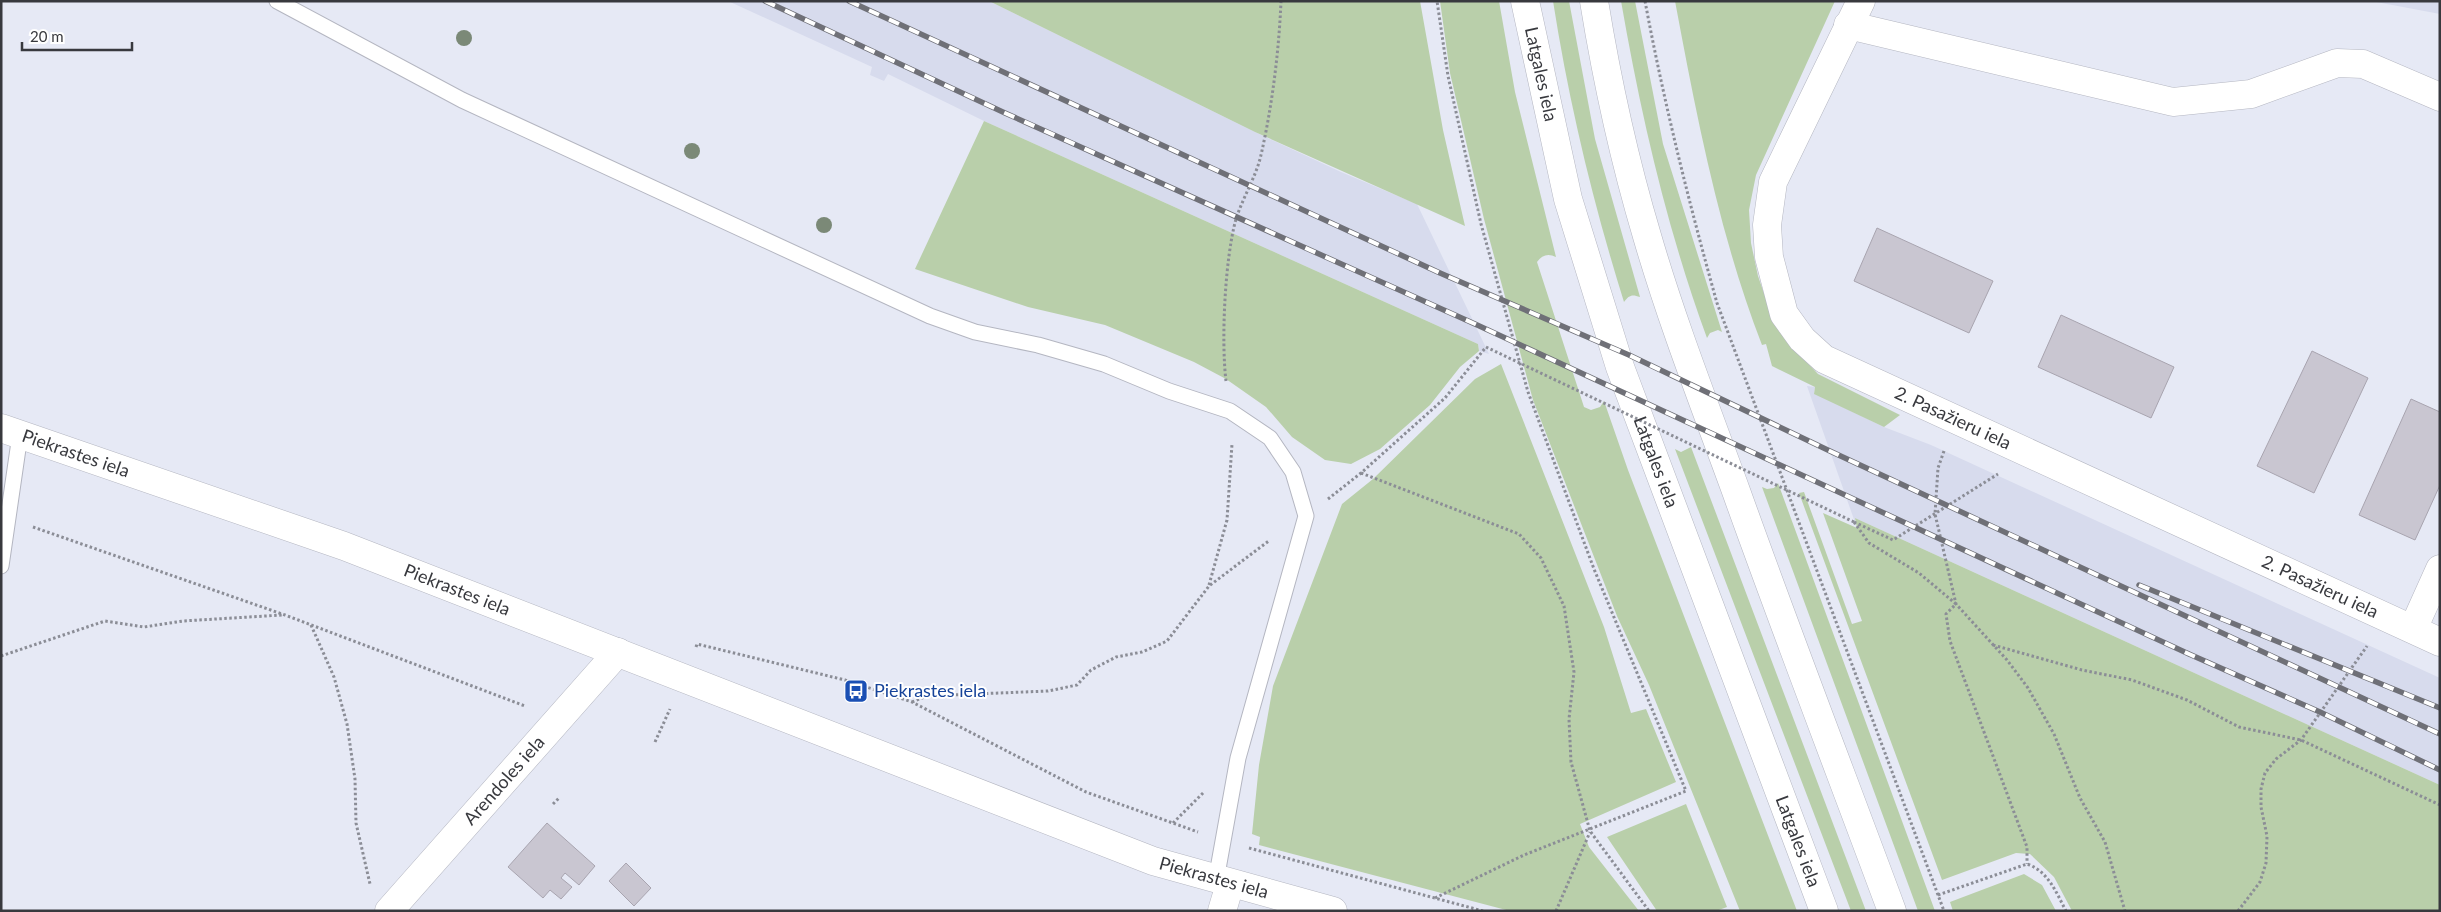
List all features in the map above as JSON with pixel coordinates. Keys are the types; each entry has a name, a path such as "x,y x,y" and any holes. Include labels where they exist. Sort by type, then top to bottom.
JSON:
{"street":[{"name":"Latgales iela","path":"1525,1 1568,199 1620,367 1824,911"},
{"path":"1594,1 1606,70 1625,159 1671,312 1765,573 1892,911"},
{"name":"2. Pasažieru iela","path":"1861,1 1773,182 1767,225 1769,257 1784,314 1802,339 1824,359 2387,616 2440,642"},
{"path":"1848,25 2173,102 2251,94 2337,63 2363,64 2440,97"},
{"name":"Piekrastes iela","path":"10,431 344,546 1153,861 1333,911"},
{"path":"2413,629 2440,568"},
{"name":"Arendoles iela","path":"389,911 618,652"},
{"path":"1222,911 1223,882"}],"lane":[{"path":"277,1 471,104 930,316 975,332 1038,345 1104,364 1169,391 1230,410 1270,438 1293,472 1306,516 1238,758 1223,841 1223,882"},
{"path":"1,566 8,519 10,431"}],"path":[{"path":"1209,586 1227,520 1232,449 1226,376 1225,320 1231,240 1237,216 1261,157 1270,100 1281,1"},
{"path":"1435,898 1524,856 1686,791 1594,568 1528,392 1481,224 1448,76 1437,1"},
{"path":"1646,1 1657,67 1717,303 1944,911"},
{"path":"912,702 927,696 1048,692 1077,685 1091,670 1116,657 1142,652 1167,641 1209,586 1306,516 1361,473 1445,398 1486,347 1893,540 2031,453"},
{"path":"1955,419 1938,468 1935,514 1956,604"},
{"path":"1361,473 1519,534 1541,558 1564,606 1574,672 1569,719 1571,762 1590,831 1649,911"},
{"path":"8,519 285,615 526,706"},
{"path":"1854,522 1869,543 1919,574 1956,604 2028,688 2054,734 2080,798 2104,842 2124,911"},
{"path":"1956,604 1946,614 1950,641 2027,847 2027,864"},
{"path":"1,656 105,621 144,627 183,621 285,615"},
{"path":"2241,910 2260,882 2266,862 2268,836 2261,807 2261,789 2265,773 2276,759 2301,740 2387,616"},
{"path":"311,625 334,677 347,724 355,779 356,823 371,889"},
{"path":"695,650 697,644 845,680 912,702 1086,792 1223,841 1483,911"},
{"path":"1993,645 2082,670 2132,680 2187,700 2239,727 2301,740 2440,805"},
{"path":"655,742 674,702"},
{"path":"553,804 560,797"},
{"path":"1556,911 1590,831"},
{"path":"1938,895 2019,864 2027,864 2035,866 2050,882 2066,911"}],"shaded area":[{"path":"728,1 989,1 1255,132 1341,172 1417,204 1489,354 1479,351 1478,344 984,121 888,74 884,81 870,75 872,67"},
{"path":"2371,1 2440,1 2440,14"},
{"path":"1807,386 1815,387 1814,393 1884,427 1931,445 2440,678 2440,785 1855,518 1857,528"}],"green space":[{"path":"989,1 1420,1 1443,130 1465,226 1255,132"},
{"path":"1440,1 1499,1 1515,92 1556,257 1545,255 1537,262 1584,407 1591,410 1600,407 1604,401 1628,470 1797,911 1740,911 1649,685 1617,616 1533,400 1484,219 1450,73"},
{"path":"1553,1 1569,1 1595,139 1640,297 1631,296 1624,302 1602,228 1583,153 1566,77"},
{"path":"1621,1 1635,1 1663,144 1722,332 1718,330 1710,333 1707,338 1667,214 1656,172 1637,87"},
{"path":"1675,1 1835,1 1756,175 1749,210 1751,243 1758,276 1769,308 1785,339 1818,374 1900,415 1884,427 1814,394 1815,387 1772,366 1766,344 1762,345 1747,303 1721,218 1701,132"},
{"path":"984,121 1478,344 1479,351 1460,367 1430,405 1380,449 1351,464 1325,460 1292,437 1266,407 1226,379 1194,362 1105,325 1028,307 915,269"},
{"path":"1501,364 1604,627 1631,713 1646,709 1676,782 1580,824 1589,847 1639,911 1510,911 1259,845 1260,837 1252,834 1259,765 1273,686 1342,504 1373,479 1475,379"},
{"path":"1691,447 1866,911 1851,911 1675,449 1681,452"},
{"path":"1778,483 1935,911 1918,911 1762,487 1767,489 1774,488"},
{"path":"1804,492 1852,624 1862,621 1823,513 1857,528 1855,518 2440,785 2440,911 2072,911 2054,877 2030,854 2016,853 1942,880 1799,493"},
{"path":"1686,804 1727,907 1716,911 1657,911 1607,837"},
{"path":"2024,874 2042,885 2056,911 1953,911 1950,902"}],"building":[{"path":"1877,228 1993,281 1969,333 1854,281"},
{"path":"2061,315 2174,367 2151,418 2038,367"},
{"path":"2312,351 2368,378 2314,493 2257,466"},
{"path":"2411,399 2440,412 2440,485 2415,540 2359,515"},
{"path":"547,823 595,866 579,885 565,873 561,878 572,887 561,899 550,890 543,898 508,867"},
{"path":"626,863 651,888 634,906 609,881"}],"railway":[{"path":"765,1 1005,113 1475,324 2189,654 2320,712 2440,770"},
{"path":"849,1 1440,273 1629,355 1832,452 2440,734"},
{"path":"2139,585 2440,708"}],"place":[{"name":"Piekrastes iela","path":"856,691"}]}
